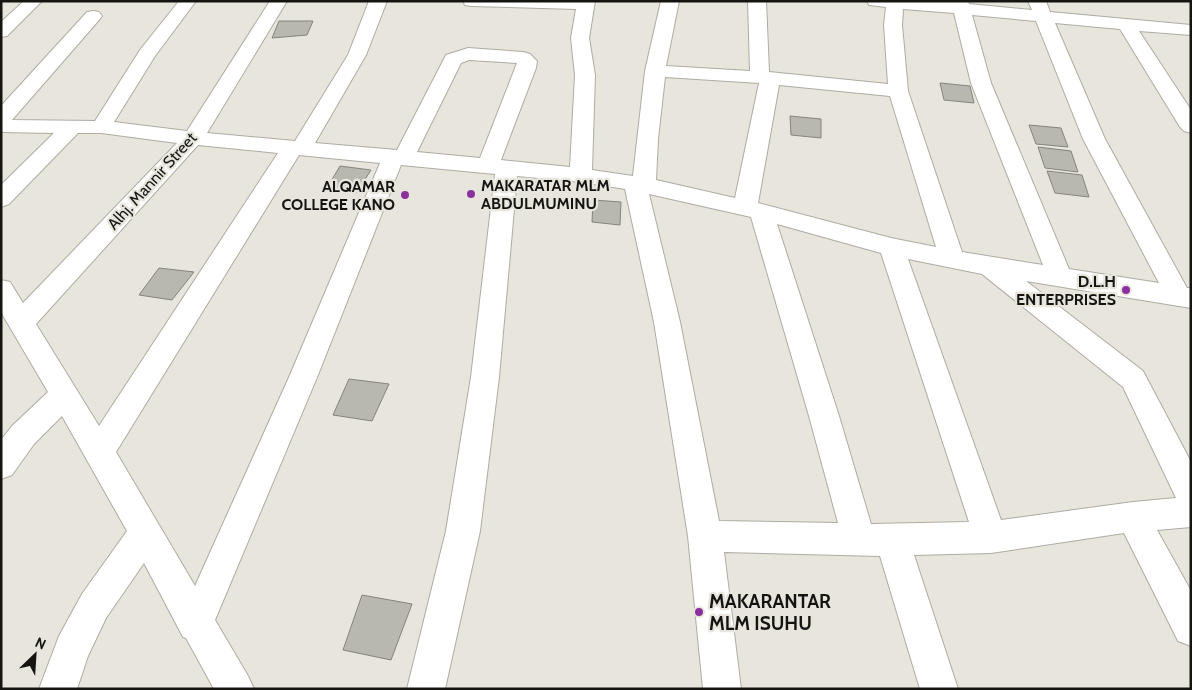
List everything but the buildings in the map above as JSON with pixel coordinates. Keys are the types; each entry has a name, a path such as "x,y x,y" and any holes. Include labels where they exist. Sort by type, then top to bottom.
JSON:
{"street":[{"path":"1,32 34,1"},
{"path":"101,127 147,54 188,1"},
{"name":"Alhj. Mannir Street","path":"9,309 193,138 279,1"},
{"path":"99,452 357,55 378,1"},
{"path":"471,1 585,3 580,38 586,75 581,175"},
{"path":"670,1 655,71 640,185 667,322 705,536 722,689"},
{"path":"757,1 765,77 753,211 824,416 939,689"},
{"path":"875,1 1040,8 1191,30"},
{"path":"895,2 893,32 898,91 952,258"},
{"path":"961,5 981,83 1060,277"},
{"path":"1040,8 1094,139 1185,297"},
{"path":"1,119 93,16"},
{"path":"1132,20 1191,127"},
{"path":"196,624 399,156 453,59 468,54 523,58 527,61 526,68 497,167 486,377 463,531 426,689"},
{"path":"655,71 765,77 898,91"},
{"path":"1,126 101,127 193,138 399,156 581,175 640,185 753,211 891,247 990,266 1185,297"},
{"path":"1,199 72,127"},
{"path":"891,247 991,537"},
{"path":"990,266 1133,379 1191,495"},
{"path":"9,309 65,394 235,689"},
{"path":"1,465 23,435 65,394"},
{"path":"705,536 875,539 991,537 1133,517 1191,512"},
{"path":"1133,517 1191,628"},
{"path":"58,689 72,649 94,606 144,533"}],"place":[{"name":"MAKARATAR MLM ABDULMUMINU","path":"471,194"},
{"name":"ALQAMAR COLLEGE KANO","path":"405,195"},
{"name":"D.L.H ENTERPRISES","path":"1126,290"},
{"name":"MAKARANTAR MLM ISUHU","path":"699,612"}]}
